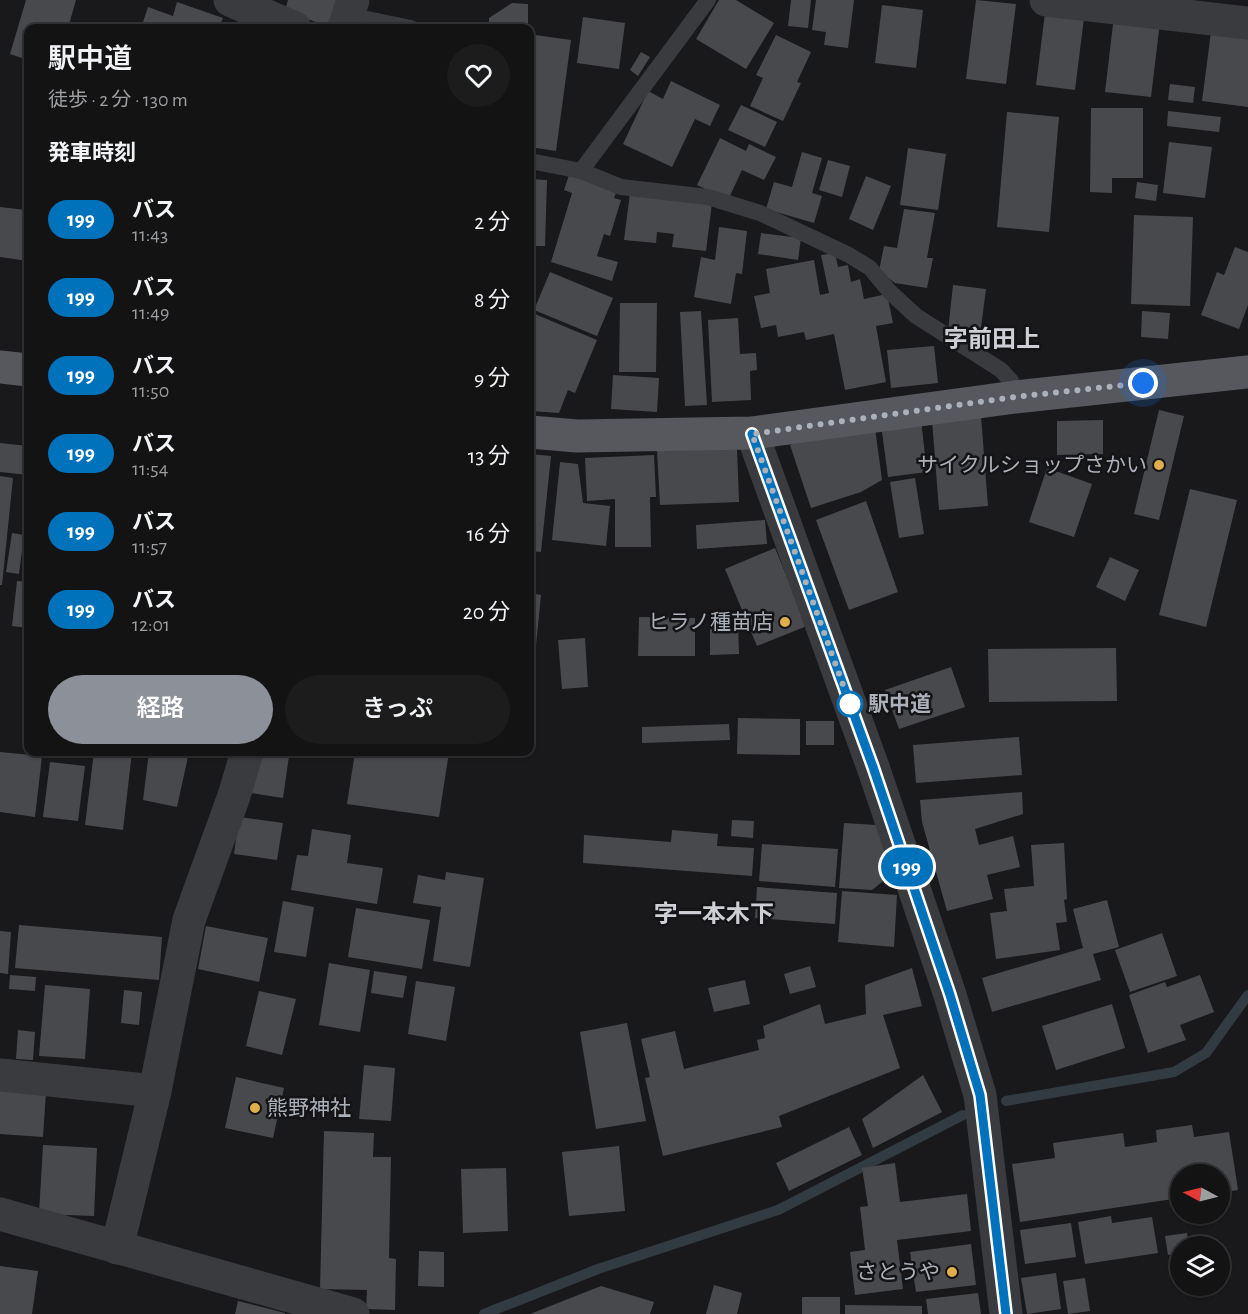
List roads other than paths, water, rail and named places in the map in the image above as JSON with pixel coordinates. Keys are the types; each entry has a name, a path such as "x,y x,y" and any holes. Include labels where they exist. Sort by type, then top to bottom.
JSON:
{"main road":[{"path":"0,367 24,370"},
{"path":"534,432 577,436 752,434 1015,397 1248,372"}],"street":[{"path":"230,0 286,24"},
{"path":"1046,0 1248,23"},
{"path":"752,434 873,767 950,995 980,1095 1006,1314"},
{"path":"117,1248 155,1091 189,920 234,796 246,756"},
{"path":"0,1075 155,1091"},
{"path":"0,1214 353,1314"}],"lane":[{"path":"581,171 708,0"},
{"path":"348,15 392,24"},
{"path":"534,162 581,171 621,187 708,198 760,213 849,255 870,268 890,292 916,316 1001,370 1011,381 1015,397"}],"waterway":[{"path":"1006,1101 1174,1072 1206,1053 1248,995"},
{"path":"484,1314 598,1269 778,1210 963,1115"}],"place":[{"name":"サイクルショップさかい","path":"1159,465"},
{"name":"ヒラノ種苗店","path":"785,622"},
{"name":"駅中道","path":"850,704"},
{"name":"熊野神社","path":"255,1108"},
{"name":"さとうや","path":"952,1272"}],"district":[{"name":"字前田上","path":"992,340"},
{"name":"字一本木下","path":"714,915"}]}
